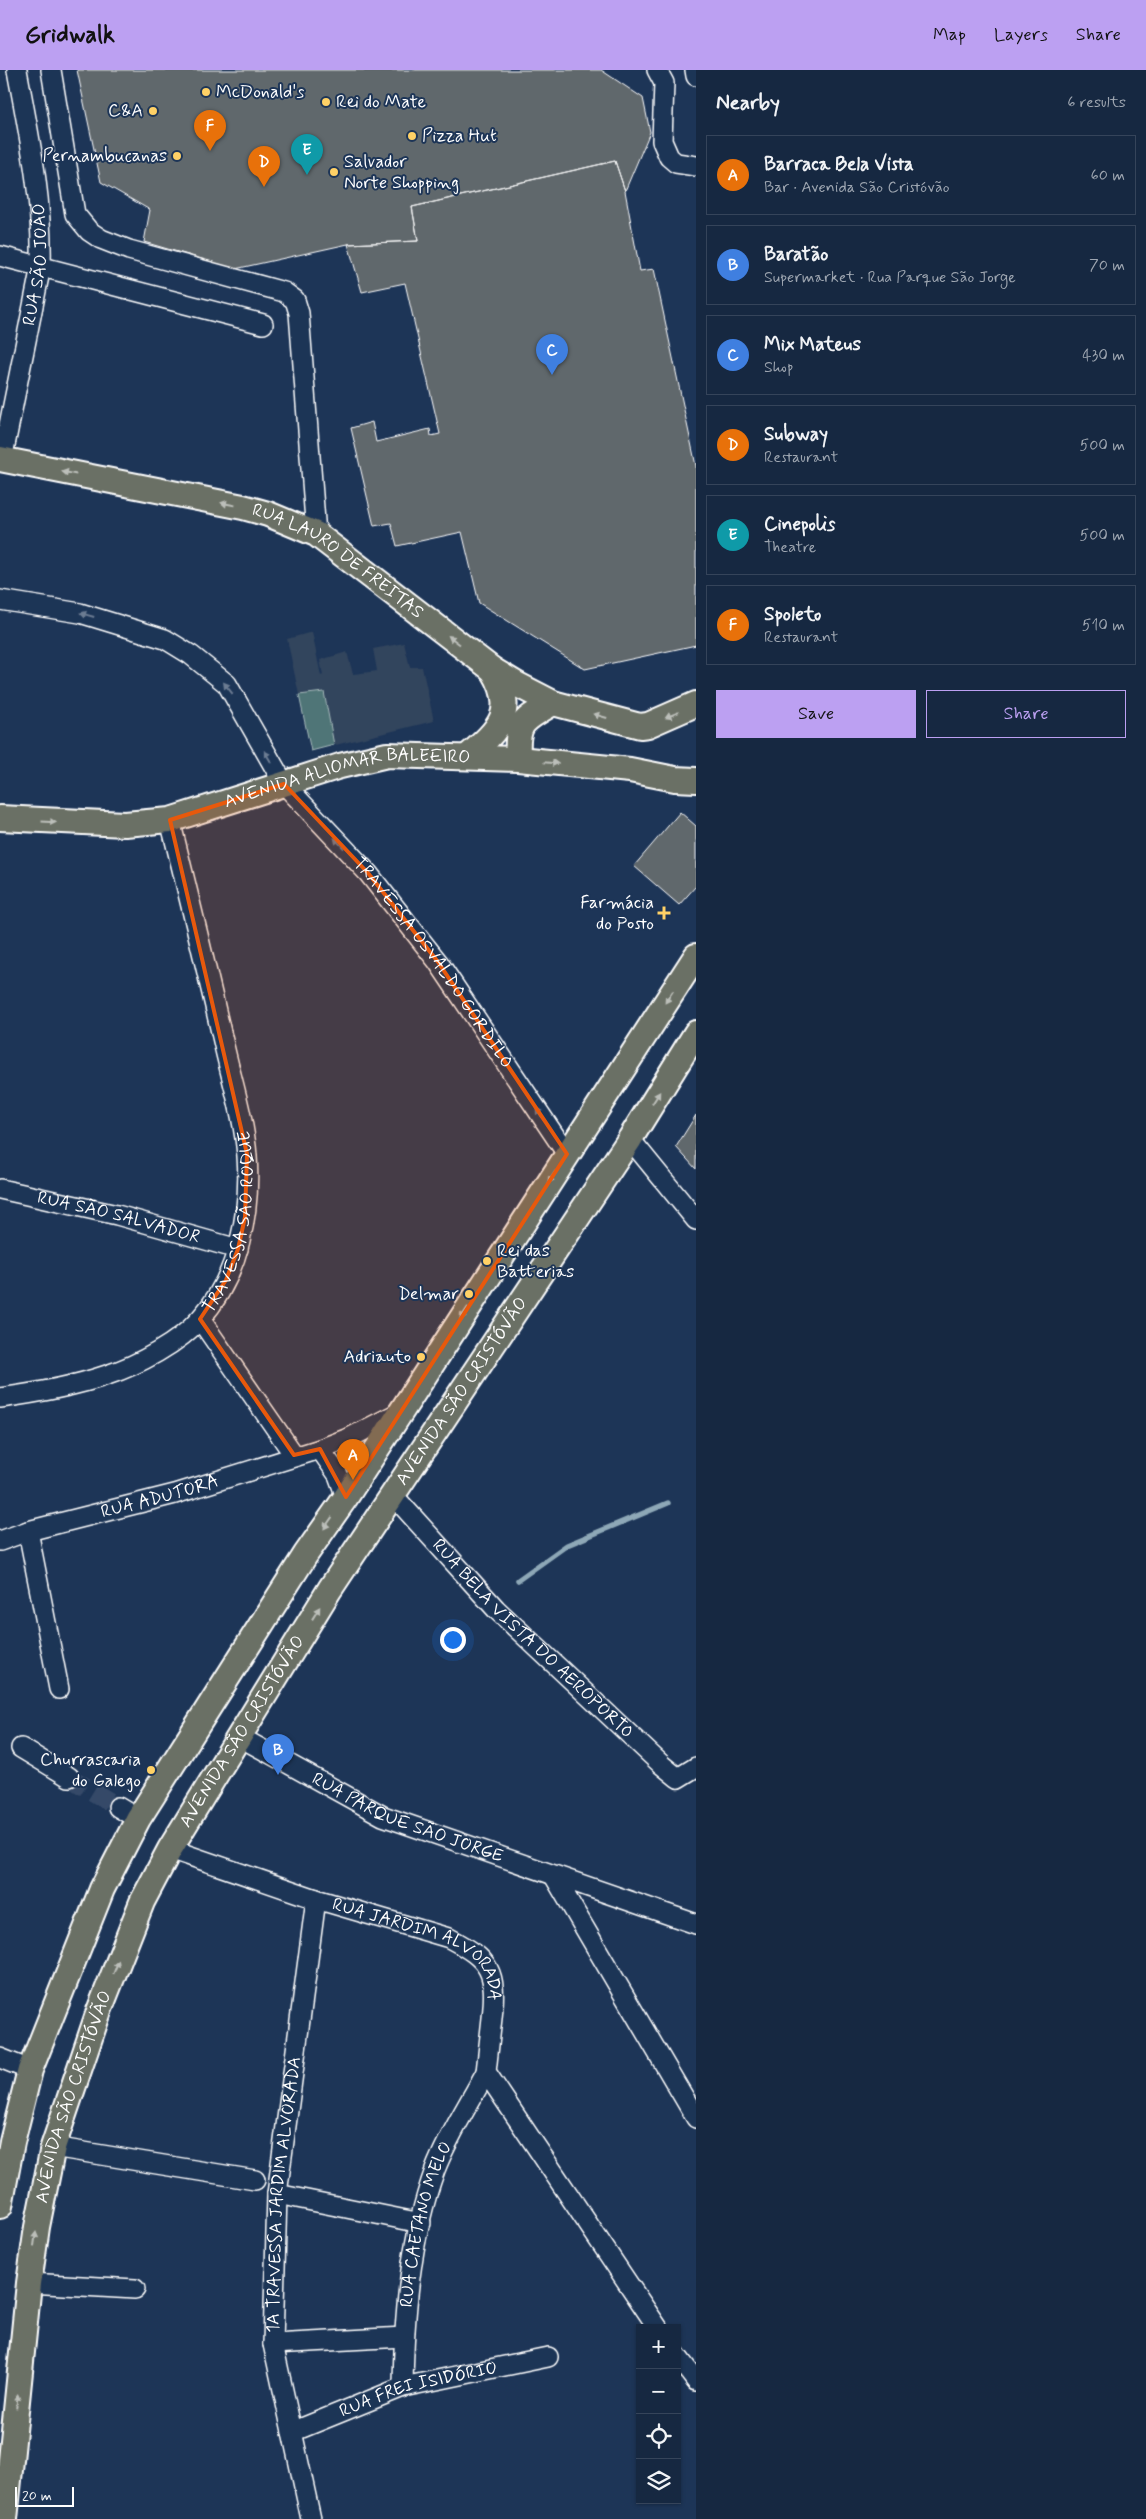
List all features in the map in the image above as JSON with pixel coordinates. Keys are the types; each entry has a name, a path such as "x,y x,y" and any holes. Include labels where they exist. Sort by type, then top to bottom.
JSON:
{"main road":[{"name":"RUA LAURO DE FREITAS","path":"1,459 243,507 268,514 316,534 493,670 553,703 633,725 648,725 696,704"},
{"path":"467,757 493,734 504,712 505,692 493,670"},
{"path":"518,759 517,735 528,717 553,703"},
{"name":"AVENIDA ALIOMAR BALEEIRO","path":"0,818 126,824 170,820 340,766 386,755 518,759 630,770 685,779"},
{"path":"685,779 696,793"},
{"path":"0,2206 12,2142 30,2070 102,1889 128,1813 346,1497 696,956"},
{"name":"AVENIDA SÃO CRISTÓVÃO","path":"5,2519 29,2283 37,2228 53,2148 71,2091 142,1902 170,1849 238,1736 392,1494 630,1139 696,1033"}],"street":[{"name":"RUA SÃO JOÃO","path":"1,459 41,266 42,235 33,163 17,70"},
{"path":"51,70 76,214 89,231 101,239 129,250 284,292 295,300 299,313 316,534"},
{"path":"657,70 664,83 662,141 669,158 676,163 696,166"},
{"path":"695,70 696,76"},
{"path":"0,256 263,324"},
{"name":"TRAVESSA OSVALDO GORDILO","path":"0,600 80,613 165,638 191,655 227,684 284,784 368,873 438,962 567,1154"},
{"name":"TRAVESSA SÃO ROQUE","path":"0,1398 65,1388 109,1375 140,1362 166,1347 200,1319 226,1280 238,1249 245,1217 246,1154 232,1080 170,820"},
{"path":"630,1139 696,1220"},
{"name":"RUA SÃO SALVADOR","path":"0,1189 118,1215 238,1249"},
{"path":"200,1319 294,1455"},
{"name":"RUA ADUTORA","path":"0,1541 175,1494 294,1455 320,1449 351,1437 400,1412"},
{"path":"320,1449 338,1475 346,1497"},
{"name":"RUA BELA VISTA DO AEROPORTO","path":"392,1494 496,1609 608,1716 678,1778 696,1767"},
{"path":"28,1532 60,1689"},
{"name":"RUA PARQUE SÃO JORGE","path":"238,1736 383,1816 696,1924"},
{"path":"21,1748 69,1777"},
{"name":"RUA JARDIM ALVORADA","path":"170,1849 316,1899 449,1938 468,1948 487,1966 494,1979 496,1989 486,2072"},
{"path":"554,1876 696,2118"},
{"name":"1A TRAVESSA JARDIM ALVORADA","path":"311,2519 273,2344 277,2194 316,1899"},
{"path":"0,2058 30,2070"},
{"path":"486,2072 655,2324"},
{"name":"RUA CAETANO MELO","path":"403,2388 404,2337 420,2223 435,2170 486,2072"},
{"path":"53,2148 255,2180"},
{"path":"277,2194 420,2223"},
{"path":"29,2283 135,2289"},
{"path":"273,2344 404,2337"},
{"name":"RUA FREI ISIDÓRIO","path":"292,2432 403,2388 548,2358"},
{"path":"681,2361 696,2381"}],"highlighted area":[{"path":"284,784 368,873 438,962 567,1154 346,1497 320,1449 294,1455 200,1319 226,1280 238,1249 245,1217 247,1154 170,820"}],"shaded area":[{"path":"312,632 321,676 323,675 320,660 347,652 353,674 377,671 373,649 404,643 410,667 422,667 434,721 311,751 287,639"}],"green space":[{"path":"324,692 334,745 311,751 299,695"}],"building":[{"name":"Salvador Norte Shopping","path":"77,70 601,70 643,98 650,132 625,191 615,161 412,207 418,241 348,244 235,269 144,242 150,210 101,182"},
{"path":"615,161 625,191 640,271 654,269 696,466 696,645 585,669 479,603 462,532 397,546 391,523 374,526 351,428 372,422 376,442 430,429 431,436 440,434 405,283 362,292 348,244 418,241 412,207"},
{"path":"680,812 696,826 696,886 679,905 634,866"},
{"path":"696,1115 696,1169 676,1147"}],"waterway":[{"path":"518,1580 567,1545 668,1503"}],"tunnel":[{"path":"69,1777 118,1807"}],"place":[{"name":"McDonald's","path":"206,92"},
{"name":"Rei do Mate","path":"326,102"},
{"name":"C&A","path":"153,111"},
{"name":"Pizza Hut","path":"412,136"},
{"name":"Spoleto","path":"210,151"},
{"name":"Pernambucanas","path":"177,156"},
{"name":"Salvador Norte Shopping","path":"334,172"},
{"name":"Cinepolis","path":"307,175"},
{"name":"Subway","path":"264,187"},
{"name":"Mix Mateus","path":"552,375"},
{"name":"Farmácia do Posto","path":"664,913"},
{"name":"Rei das Batterias","path":"487,1261"},
{"name":"Delmar","path":"469,1294"},
{"name":"Adriauto","path":"421,1357"},
{"name":"Barraca Bela Vista","path":"353,1480"},
{"name":"Churrascaria do Galego","path":"151,1770"},
{"name":"Baratão","path":"278,1775"}]}
